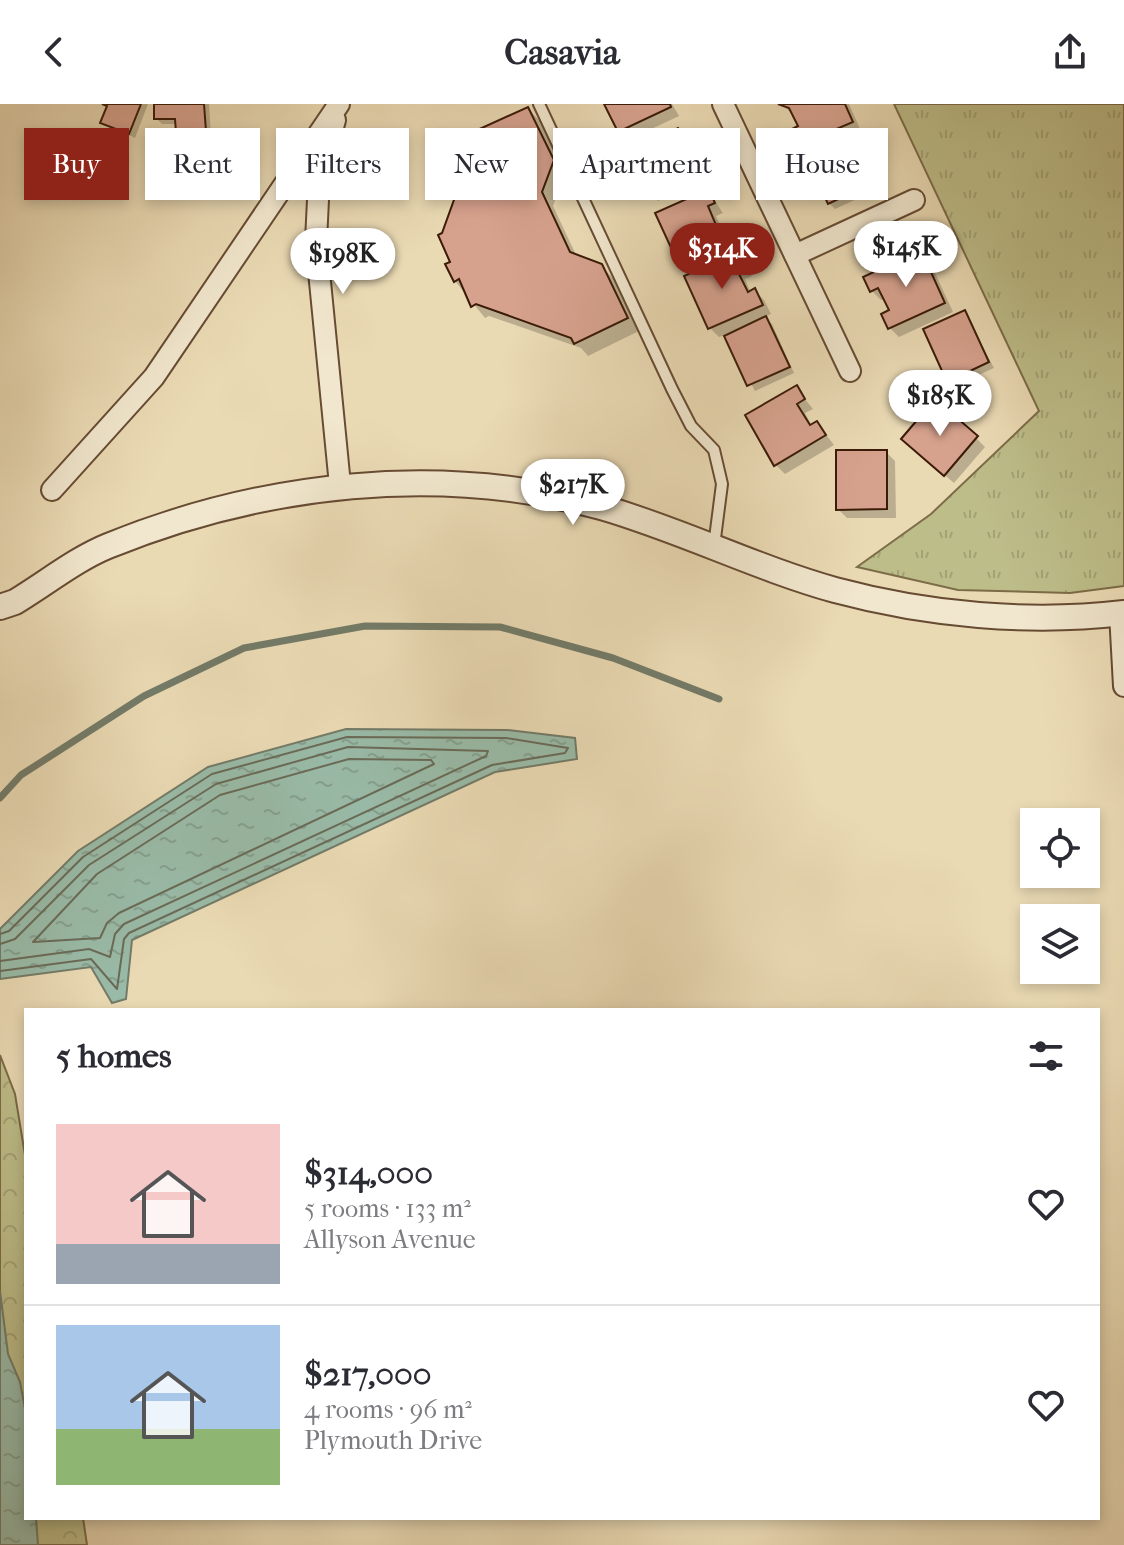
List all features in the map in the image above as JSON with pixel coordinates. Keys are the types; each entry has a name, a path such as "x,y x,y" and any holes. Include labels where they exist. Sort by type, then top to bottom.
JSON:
{"street":[{"path":"339,104 319,179 316,241 340,485"},
{"path":"52,490 154,377 339,104"},
{"path":"723,104 850,371"},
{"path":"795,255 914,200"},
{"path":"5,608 106,547 240,502 340,485 481,486 600,507 835,590 930,609 1026,618 1122,613 1124,686"}],"lane":[{"path":"539,104 691,426 714,450 722,484 714,546"}],"green space":[{"path":"894,104 1124,104 1124,586 1070,593 958,590 857,567 931,514 1039,411"},
{"path":"0,1055 15,1094 24,1149 24,1520 83,1520 87,1545 0,1545"}],"water":[{"path":"346,729 507,730 575,738 577,759 495,772 132,940 126,999 112,1003 91,967 0,979 0,929 78,851 208,767"},
{"path":"0,1291 8,1354 20,1382 24,1403 24,1520 36,1520 38,1545 0,1545"}],"building":[{"path":"102,104 141,104 129,134 129,128 113,128 100,123 107,106"},
{"path":"154,104 204,104 206,128 176,128 175,119 154,119"},
{"path":"604,104 670,104 671,107 626,128 616,128"},
{"path":"778,104 845,104 853,122 839,128 794,128 798,126 789,108"},
{"path":"528,107 553,158 542,192 570,252 602,264 628,318 574,344 571,338 476,304 471,307 459,279 454,282 445,264 450,262 438,235 442,233 454,200 537,200 537,128 482,128"},
{"path":"684,200 714,200 715,203 708,206 718,230 726,226 732,241 679,265 655,213"},
{"path":"921,250 945,303 888,329 881,314 889,310 878,288 870,292 863,277"},
{"path":"738,252 744,266 737,270 748,292 755,288 763,305 708,329 684,276"},
{"path":"965,310 989,362 947,382 923,329"},
{"path":"766,316 790,367 747,386 724,336"},
{"path":"797,385 805,399 797,404 810,425 817,421 826,435 774,466 745,415"},
{"path":"935,399 978,436 944,476 901,439"},
{"path":"836,450 887,450 887,509 836,510"}],"waterway":[{"path":"0,798 21,775 144,696 244,648 365,626 500,627 613,658 719,699"}]}
